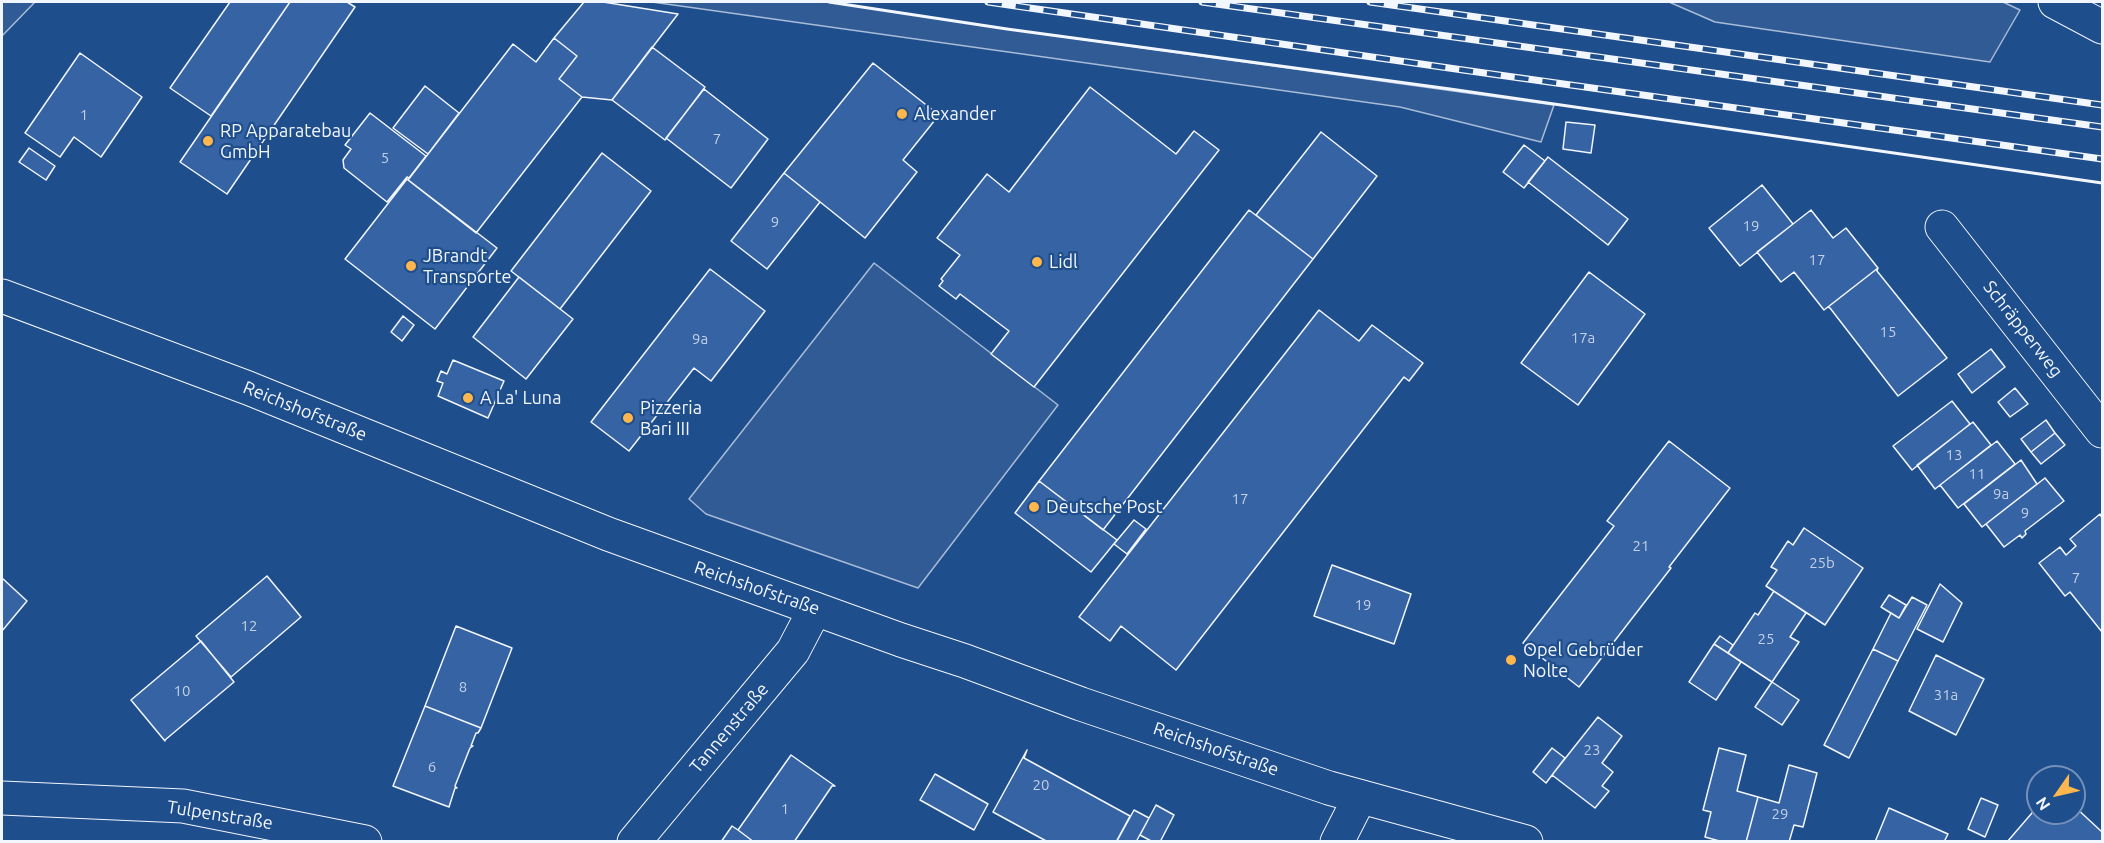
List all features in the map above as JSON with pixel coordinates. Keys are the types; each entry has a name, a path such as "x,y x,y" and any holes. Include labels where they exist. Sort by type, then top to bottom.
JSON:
{"street":[{"path":"2055,2 2103,27"},
{"name":"Schräpperweg","path":"1942,227 2103,431"},
{"name":"Reichshofstraße","path":"2,296 248,388 608,534 815,609 1081,704 1360,797 1526,842"},
{"name":"Tannenstraße","path":"634,842 793,651 815,609"},
{"path":"1337,842 1360,797"},
{"name":"Tulpenstraße","path":"2,798 183,806 365,842"}],"shaded area":[{"path":"2,2 35,2 2,36"},
{"path":"652,2 829,2 1554,105 1541,142 1400,107"},
{"path":"1669,2 2003,2 2020,10 1990,62 1715,22"},
{"path":"874,263 1058,405 918,588 706,514 689,499"}],"building":[{"path":"230,2 290,2 211,116 170,88"},
{"path":"290,2 347,2 355,7 227,194 180,162"},
{"path":"584,2 603,2 678,14 612,100 582,97 559,79 577,56 554,38"},
{"path":"554,38 577,56 559,79 582,97 476,233 408,180 513,44 536,62"},
{"path":"652,47 705,87 665,140 612,100"},
{"path":"80,53 142,97 101,157 74,137 60,157 25,133"},
{"path":"873,63 939,115 903,160 917,172 865,238 784,173"},
{"path":"425,86 459,113 428,154 393,128"},
{"path":"1090,87 1176,154 1194,131 1219,150 1034,387 991,354 1009,331 960,294 956,299 939,286 943,281 941,279 960,255 937,238 987,174 1009,192"},
{"path":"704,89 768,139 731,188 666,138"},
{"path":"370,113 426,156 387,202 344,168 343,160 351,149 345,145"},
{"path":"1566,122 1595,125 1591,153 1563,149"},
{"path":"1321,132 1377,176 1313,259 1256,215"},
{"path":"1524,145 1545,161 1524,188 1503,172"},
{"path":"29,148 55,166 46,180 19,162"},
{"path":"602,153 651,191 560,309 511,271"},
{"path":"1548,157 1628,219 1608,245 1528,182"},
{"path":"784,173 820,202 767,269 731,241"},
{"path":"407,179 497,248 435,329 345,259"},
{"path":"1762,185 1793,224 1740,266 1709,228"},
{"path":"1249,210 1313,259 1103,530 1039,481"},
{"path":"1811,210 1833,238 1846,228 1878,268 1824,310 1794,272 1781,282 1757,252"},
{"path":"1878,268 1877,271 1947,358 1898,396 1828,307"},
{"path":"710,269 765,311 711,381 694,368 629,451 591,422"},
{"path":"1589,272 1645,314 1578,405 1521,363"},
{"path":"519,277 573,319 526,379 473,337"},
{"path":"1319,310 1359,341 1372,325 1423,363 1409,381 1404,377 1176,670 1121,626 1110,641 1079,617"},
{"path":"403,316 414,325 402,341 391,332"},
{"path":"1991,349 2005,367 1972,393 1958,374"},
{"path":"453,360 504,381 488,418 438,396 443,383 437,381 441,371 447,374"},
{"path":"2015,388 2028,404 2010,417 1998,402"},
{"path":"1952,401 1970,424 1912,470 1893,446"},
{"path":"2046,420 2055,433 2031,452 2021,439"},
{"path":"1973,422 1991,445 1935,489 1917,465"},
{"path":"2055,433 2065,445 2041,464 2031,452"},
{"path":"1669,441 1730,488 1579,687 1523,643 1614,526 1607,521"},
{"path":"1997,441 2015,464 1958,508 1940,485"},
{"path":"2021,460 2037,484 1982,527 1964,504"},
{"path":"2045,478 2064,501 2025,531 2026,534 2022,538 2020,535 2004,547 1986,524"},
{"path":"1039,481 1117,540 1091,572 1015,513"},
{"path":"2100,514 2102,518 2102,632 2070,592 2065,596 2039,563 2060,547 2066,555 2076,546 2070,539"},
{"path":"1134,520 1146,529 1127,554 1114,544"},
{"path":"1804,528 1863,568 1825,625 1766,586 1777,570 1771,567 1788,541 1793,545"},
{"path":"1332,565 1411,594 1394,644 1314,616"},
{"path":"267,576 301,617 231,677 196,636"},
{"path":"2,578 27,601 2,631"},
{"path":"1940,584 1962,603 1943,642 1917,629"},
{"path":"1774,591 1806,613 1790,637 1799,642 1772,682 1728,653 1755,613 1758,615"},
{"path":"1889,595 1906,605 1899,618 1881,607"},
{"path":"1912,597 1927,605 1898,661 1873,649 1891,613 1899,618"},
{"path":"456,626 512,648 481,728 425,706"},
{"path":"1720,636 1733,645 1728,653 1714,644"},
{"path":"201,641 234,682 165,741 131,700"},
{"path":"1714,644 1741,662 1716,700 1689,682"},
{"path":"1873,649 1898,661 1849,758 1824,745"},
{"path":"1936,655 1984,679 1956,735 1909,711"},
{"path":"1772,682 1799,700 1782,725 1755,707"},
{"path":"425,706 481,728 476,733 449,807 393,786"},
{"path":"1598,717 1622,736 1602,763 1613,772 1602,786 1609,791 1595,808 1552,775"},
{"path":"1552,748 1565,758 1546,783 1533,772"},
{"path":"1719,748 1746,755 1737,791 1758,797 1746,842 1723,842 1705,837 1711,812 1703,810"},
{"path":"1027,750 1024,758 1130,816 1116,842 1048,842 993,812"},
{"path":"791,755 835,786 832,786 794,842 754,842 738,830"},
{"path":"1789,765 1817,773 1803,827 1794,825 1789,842 1746,842 1758,797 1779,803"},
{"path":"935,774 988,804 974,830 920,800"},
{"path":"1981,798 1998,805 1985,837 1968,829"},
{"path":"1156,805 1174,815 1160,842 1153,842 1140,835"},
{"path":"1889,808 1948,834 1944,842 1875,842"},
{"path":"1134,810 1149,818 1136,842 1118,842 1117,841"},
{"path":"2086,817 2102,832 2102,842 2007,842 2026,820 2026,825 2086,825"},
{"path":"732,826 738,830 754,842 721,842"}],"railway":[{"path":"988,2 2102,159"},
{"path":"1202,2 2102,127"},
{"path":"1370,2 2102,105"}],"wall":[{"path":"829,2 2102,183"}],"place":[{"name":"Alexander","path":"902,114"},
{"name":"RP Apparatebau GmbH","path":"208,141"},
{"name":"Lidl","path":"1037,262"},
{"name":"JBrandt Transporte","path":"411,266"},
{"name":"A La' Luna","path":"468,398"},
{"name":"Pizzeria Bari III","path":"628,418"},
{"name":"Deutsche Post","path":"1034,507"},
{"name":"Opel Gebrüder Nolte","path":"1511,660"}]}
